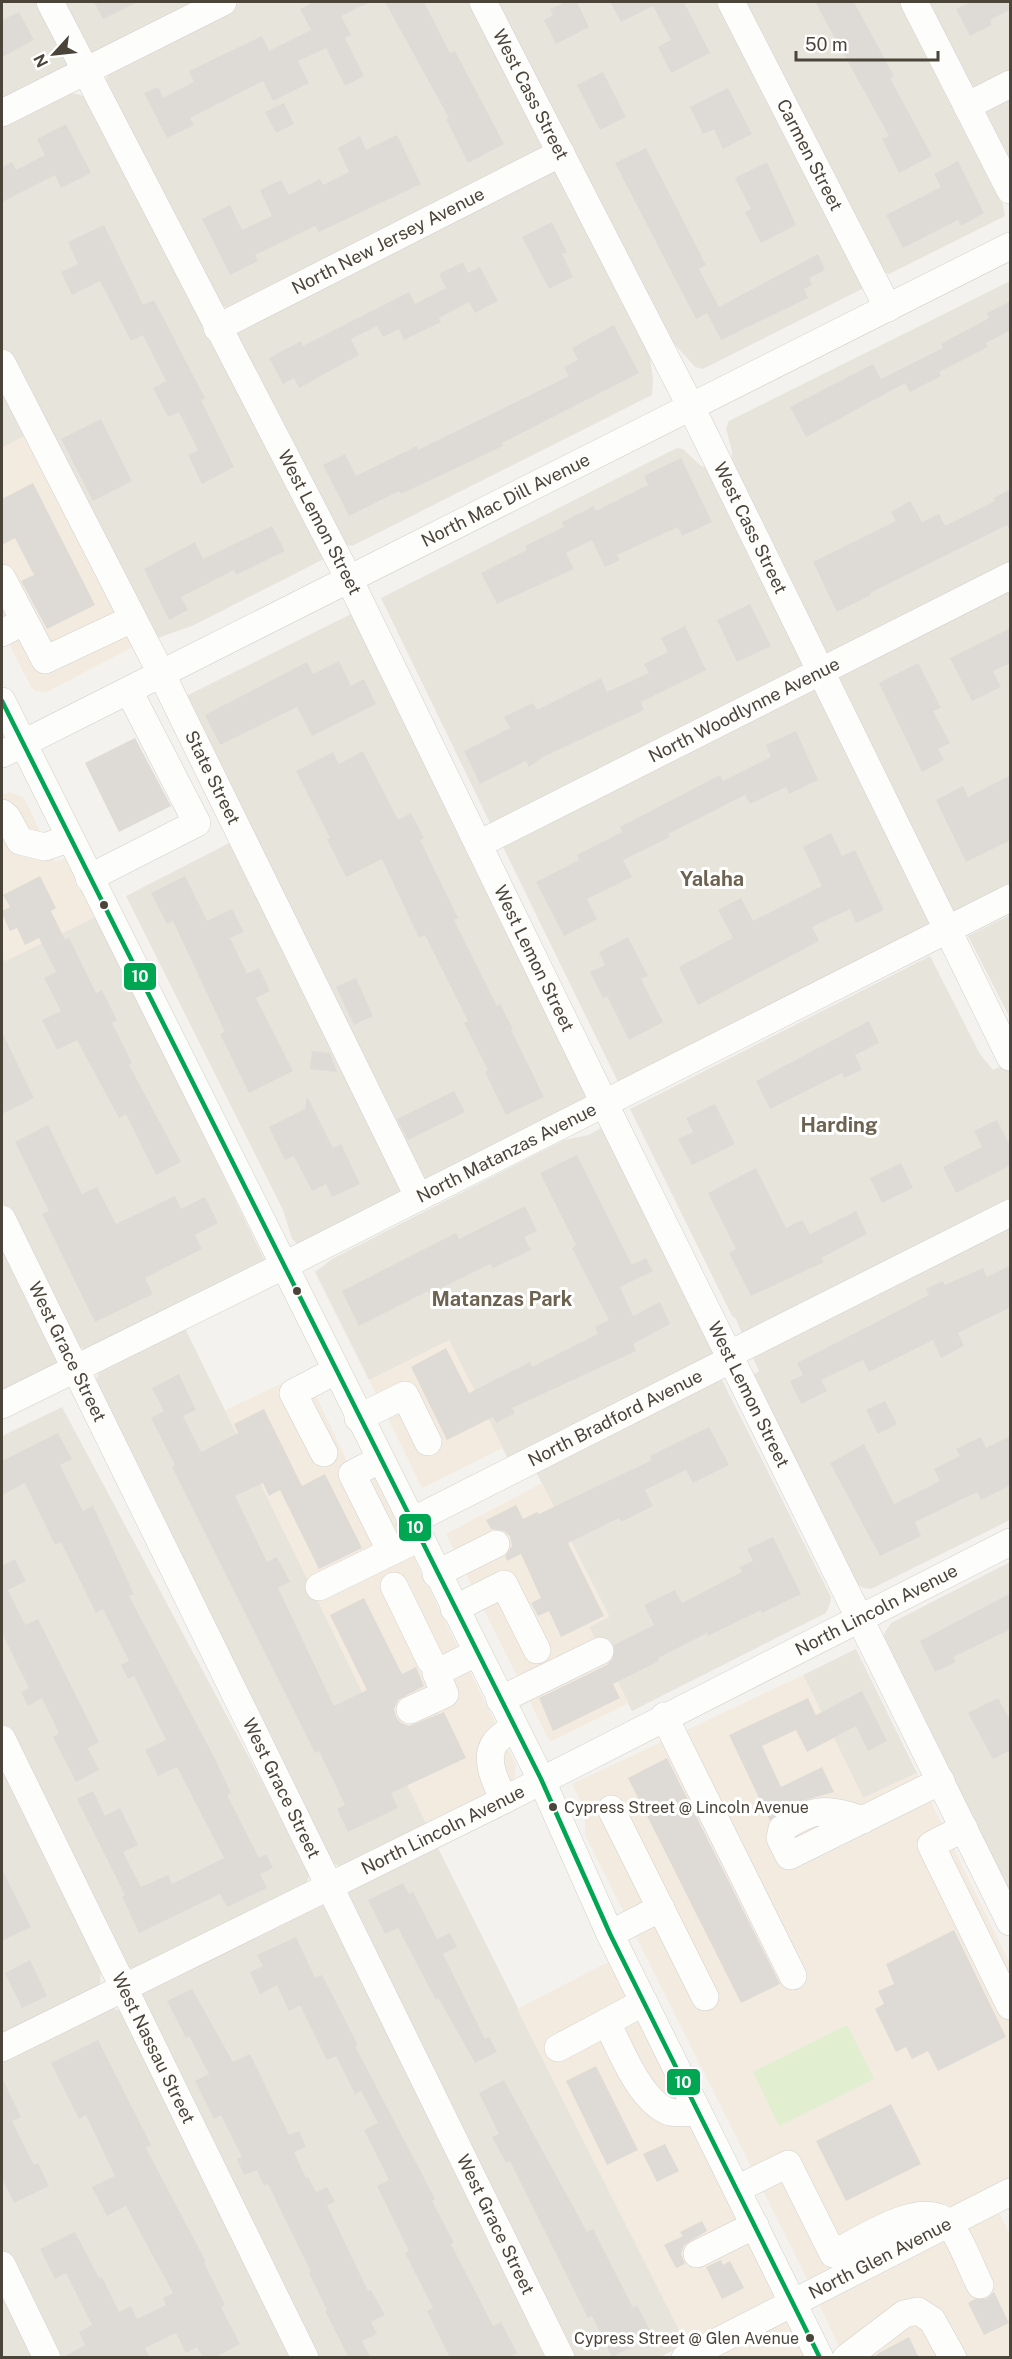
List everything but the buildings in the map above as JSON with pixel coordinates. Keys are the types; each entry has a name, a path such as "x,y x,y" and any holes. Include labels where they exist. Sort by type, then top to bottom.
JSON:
{"street":[{"name":"West Lemon Street","path":"50,2 217,328 350,579 605,1102 1011,1922"},
{"path":"2,113 222,2"},
{"name":"West Cass Street","path":"483,2 691,407 1011,1057"},
{"name":"Carmen Street","path":"731,2 888,308"},
{"path":"914,2 1011,190"},
{"path":"967,106 1011,84"},
{"name":"North New Jersey Avenue","path":"217,328 561,153"},
{"name":"North Mac Dill Avenue","path":"12,748 162,675 1011,246"},
{"name":"State Street","path":"2,363 162,675 417,1196"},
{"name":"North Woodlynne Avenue","path":"479,844 1011,576"},
{"path":"2,578 13,627 45,660 132,619"},
{"path":"90,878 196,823 129,691"},
{"path":"2,700 12,748 70,838 436,1574 541,1779 610,1934 820,2358"},
{"path":"2,813 7,816 20,842 45,847 70,838"},
{"name":"North Matanzas Avenue","path":"2,1405 283,1266 417,1196 1011,898"},
{"name":"North Bradford Avenue","path":"319,1587 391,1552 414,1530 724,1363 738,1350 1011,1213"},
{"name":"West Grace Street","path":"2,1220 561,2358"},
{"path":"324,1453 293,1393 335,1371"},
{"path":"358,1418 405,1395 428,1442"},
{"path":"379,1460 352,1474 391,1552"},
{"name":"North Lincoln Avenue","path":"2,2048 504,1800 664,1716 1011,1542"},
{"path":"436,1574 496,1544"},
{"path":"410,1620 504,1584 537,1650"},
{"path":"394,1586 430,1660"},
{"path":"500,1700 600,1651"},
{"path":"410,1710 445,1694 436,1673 476,1653"},
{"path":"664,1716 793,1976"},
{"path":"504,1800 495,1781 490,1759 493,1744 514,1727"},
{"name":"West Nassau Street","path":"2,1739 305,2358"},
{"path":"789,1856 941,1781"},
{"path":"611,1809 705,1997"},
{"path":"964,1828 931,1845 1011,2006"},
{"path":"957,1899 991,1881"},
{"path":"610,1934 661,1908"},
{"path":"558,2048 644,2002"},
{"path":"607,2022 646,2095 655,2104 671,2112 699,2112"},
{"path":"737,2189 788,2164 833,2254 914,2215 936,2216 949,2224 980,2285"},
{"name":"North Glen Avenue","path":"685,2358 1011,2192"},
{"path":"697,2254 755,2225"},
{"path":"2,2265 47,2358"},
{"path":"846,2358 904,2314 918,2311 932,2320 953,2358"}],"shaded area":[{"path":"2,2 45,2 68,62 66,67 2,102"},
{"path":"61,2 210,2 97,56 87,52"},
{"path":"242,2 475,2 543,142 541,149 234,309 226,308 219,302 104,82 114,67"},
{"path":"492,2 723,2 864,288 703,369 695,367 670,339"},
{"path":"740,2 903,2 1000,190 1005,216 889,274 884,272"},
{"path":"922,2 1010,2 1010,173"},
{"path":"61,92 88,98 324,553 324,559 192,626 152,640 2,351 2,123"},
{"path":"551,169 563,173 649,349 653,380 652,395 352,546 345,544 237,333 241,327"},
{"path":"1010,281 1010,567 841,654 825,654 731,466 732,452 726,428 729,421"},
{"path":"2,369 34,431 2,448"},
{"path":"34,431 140,643 47,692 35,691 31,687 2,630 2,448"},
{"path":"677,448 683,449 700,465 712,471 804,666 491,825 381,598"},
{"path":"1010,586 1010,888 957,911 950,910 837,682 839,677"},
{"path":"353,613 588,1085 585,1098 579,1105 423,1185 180,699"},
{"path":"817,689 931,924 619,1084 503,847 790,695"},
{"path":"10,792 24,798 55,862 65,858 97,916 5,961 2,955 2,795"},
{"path":"237,839 407,1191 299,1245 292,1239 283,1210 126,896"},
{"path":"1010,915 1010,1018 968,936"},
{"path":"97,916 265,1261 86,1351 68,1337 2,1201 2,955 5,961"},
{"path":"930,956 980,1054 993,1070 1006,1064 1010,1073 1010,1206 743,1336 630,1109"},
{"path":"608,1124 716,1342 712,1357 510,1463 449,1341 369,1380 315,1272 332,1259 564,1140 589,1135"},
{"path":"1010,1223 1010,1520 871,1589 864,1588 856,1584 750,1376 759,1371 751,1354"},
{"path":"2,1236 61,1357 56,1368 2,1397"},
{"path":"184,1326 428,1827 341,1867 332,1863 95,1382 99,1372"},
{"path":"449,1340 503,1448 422,1488 369,1380"},
{"path":"305,1373 347,1461 363,1454 516,1765 514,1782 428,1827 225,1410"},
{"path":"721,1378 831,1597 830,1604 826,1613 632,1711 589,1627 609,1616 534,1468"},
{"path":"62,1407 307,1866 309,1876 306,1884 135,1969 126,1967 114,1950 2,1725 2,1436"},
{"path":"542,1483 609,1617 589,1627 629,1703 550,1742 446,1534"},
{"path":"1010,1562 1010,1904 886,1645 884,1634 891,1623"},
{"path":"856,1649 917,1773 863,1798 803,1675"},
{"path":"803,1675 863,1798 917,1773 1010,1964 1010,2181 809,2283 585,1835 585,1810 572,1784"},
{"path":"2,1764 101,1972 100,1983 95,1990 2,2036"},
{"path":"437,1846 686,2344 660,2357 570,2357 348,1895 351,1890"},
{"path":"323,1905 329,1908 553,2357 313,2357 141,1996 144,1992"},
{"path":"612,1960 774,2295 768,2302 686,2344 517,2009"},
{"path":"114,2008 120,2011 134,2034 295,2357 55,2357 2,2248 2,2062"},
{"path":"997,2208 1010,2235 1010,2357 844,2357 817,2300"},
{"path":"2,2287 36,2357 2,2357"},
{"path":"783,2320 790,2322 809,2358 701,2358"}],"green space":[{"path":"847,2025 874,2079 779,2126 753,2072"}],"transit line":[{"name":"10","path":"2,701 541,1779 610,1934 820,2358"}],"place":[{"name":"Cypress Street @ Lincoln Avenue","path":"553,1807"},
{"name":"Cypress Street @ Glen Avenue","path":"810,2338"}],"district":[{"name":"Yalaha","path":"712,879"},
{"name":"Harding","path":"839,1125"},
{"name":"Matanzas Park","path":"502,1299"}]}
